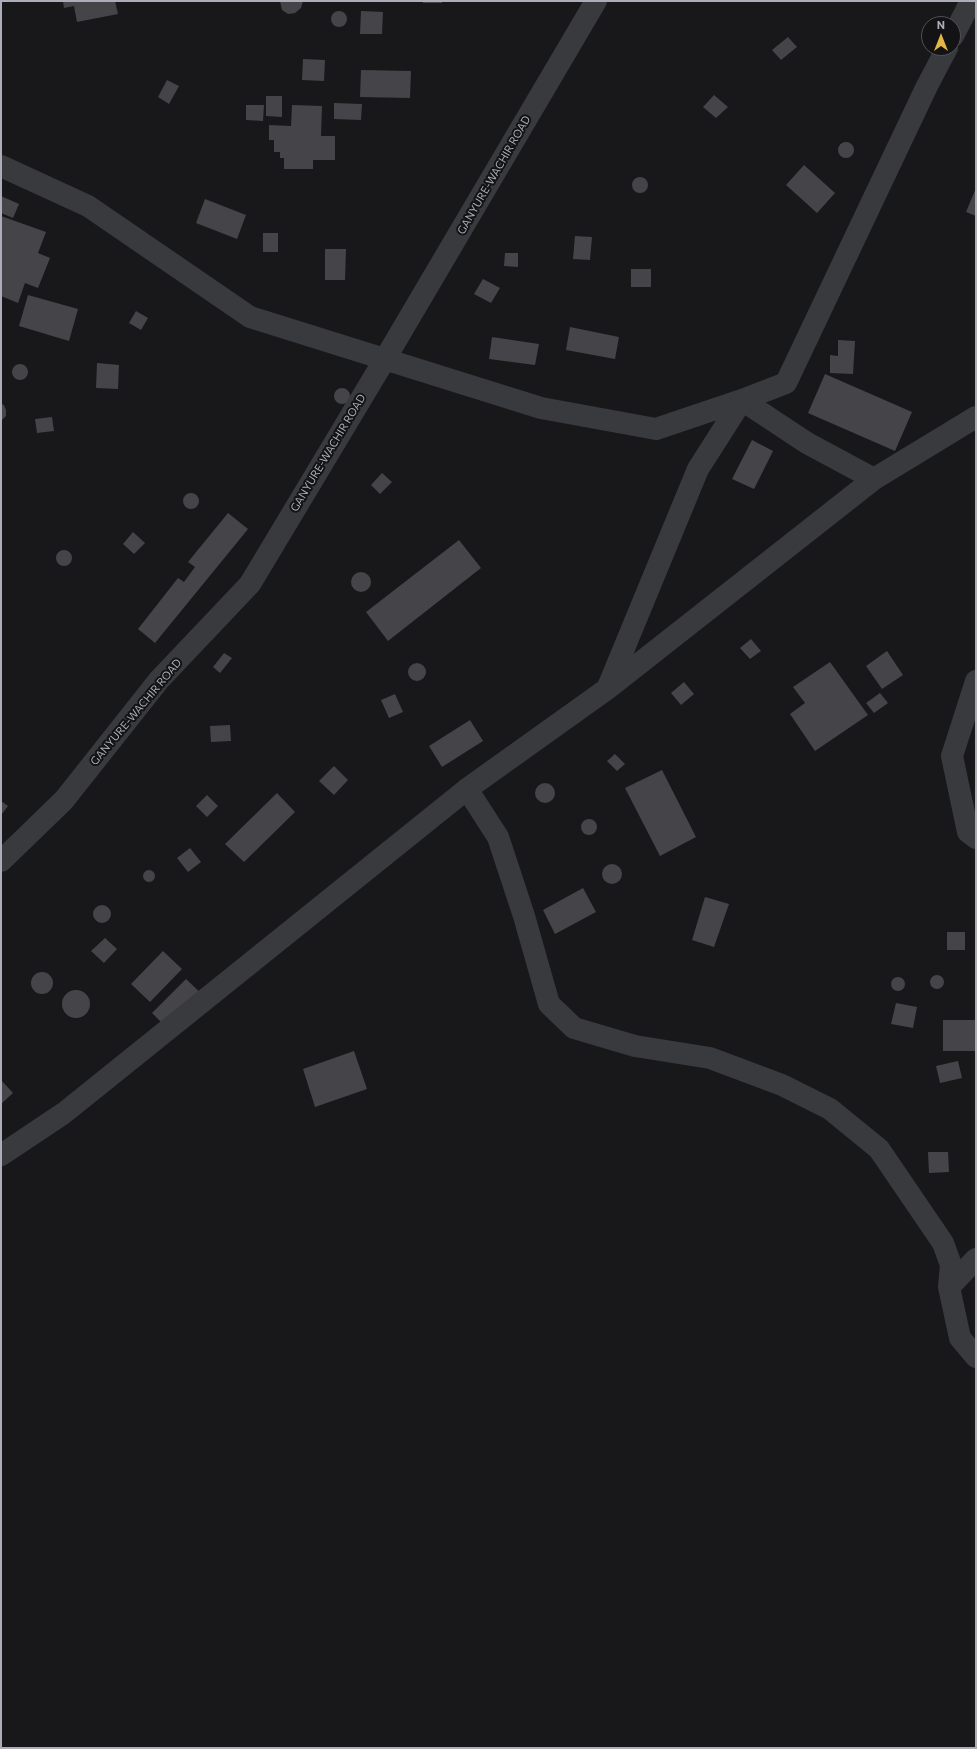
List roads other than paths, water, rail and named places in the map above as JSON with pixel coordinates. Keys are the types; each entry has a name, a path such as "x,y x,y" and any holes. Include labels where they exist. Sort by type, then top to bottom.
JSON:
{"street":[{"name":"GANYURE-WACHIR ROAD","path":"1,861 64,800 159,680 250,584 385,359 596,1"},
{"path":"961,20 971,1"},
{"path":"1,166 88,206 250,317 541,408 656,429 742,400 786,383 927,86 943,56"},
{"path":"742,400 806,443 874,479"},
{"path":"607,689 698,470 742,400"},
{"path":"1,1155 64,1113 467,789 607,689 874,479 976,417"},
{"path":"976,681 952,756 968,832 976,838"},
{"path":"467,789 498,837 524,916 549,1004 574,1028 635,1046 710,1058 782,1085 830,1110 879,1149 943,1243 951,1265 949,1287 960,1338 976,1357"},
{"path":"949,1287 976,1259"}]}
